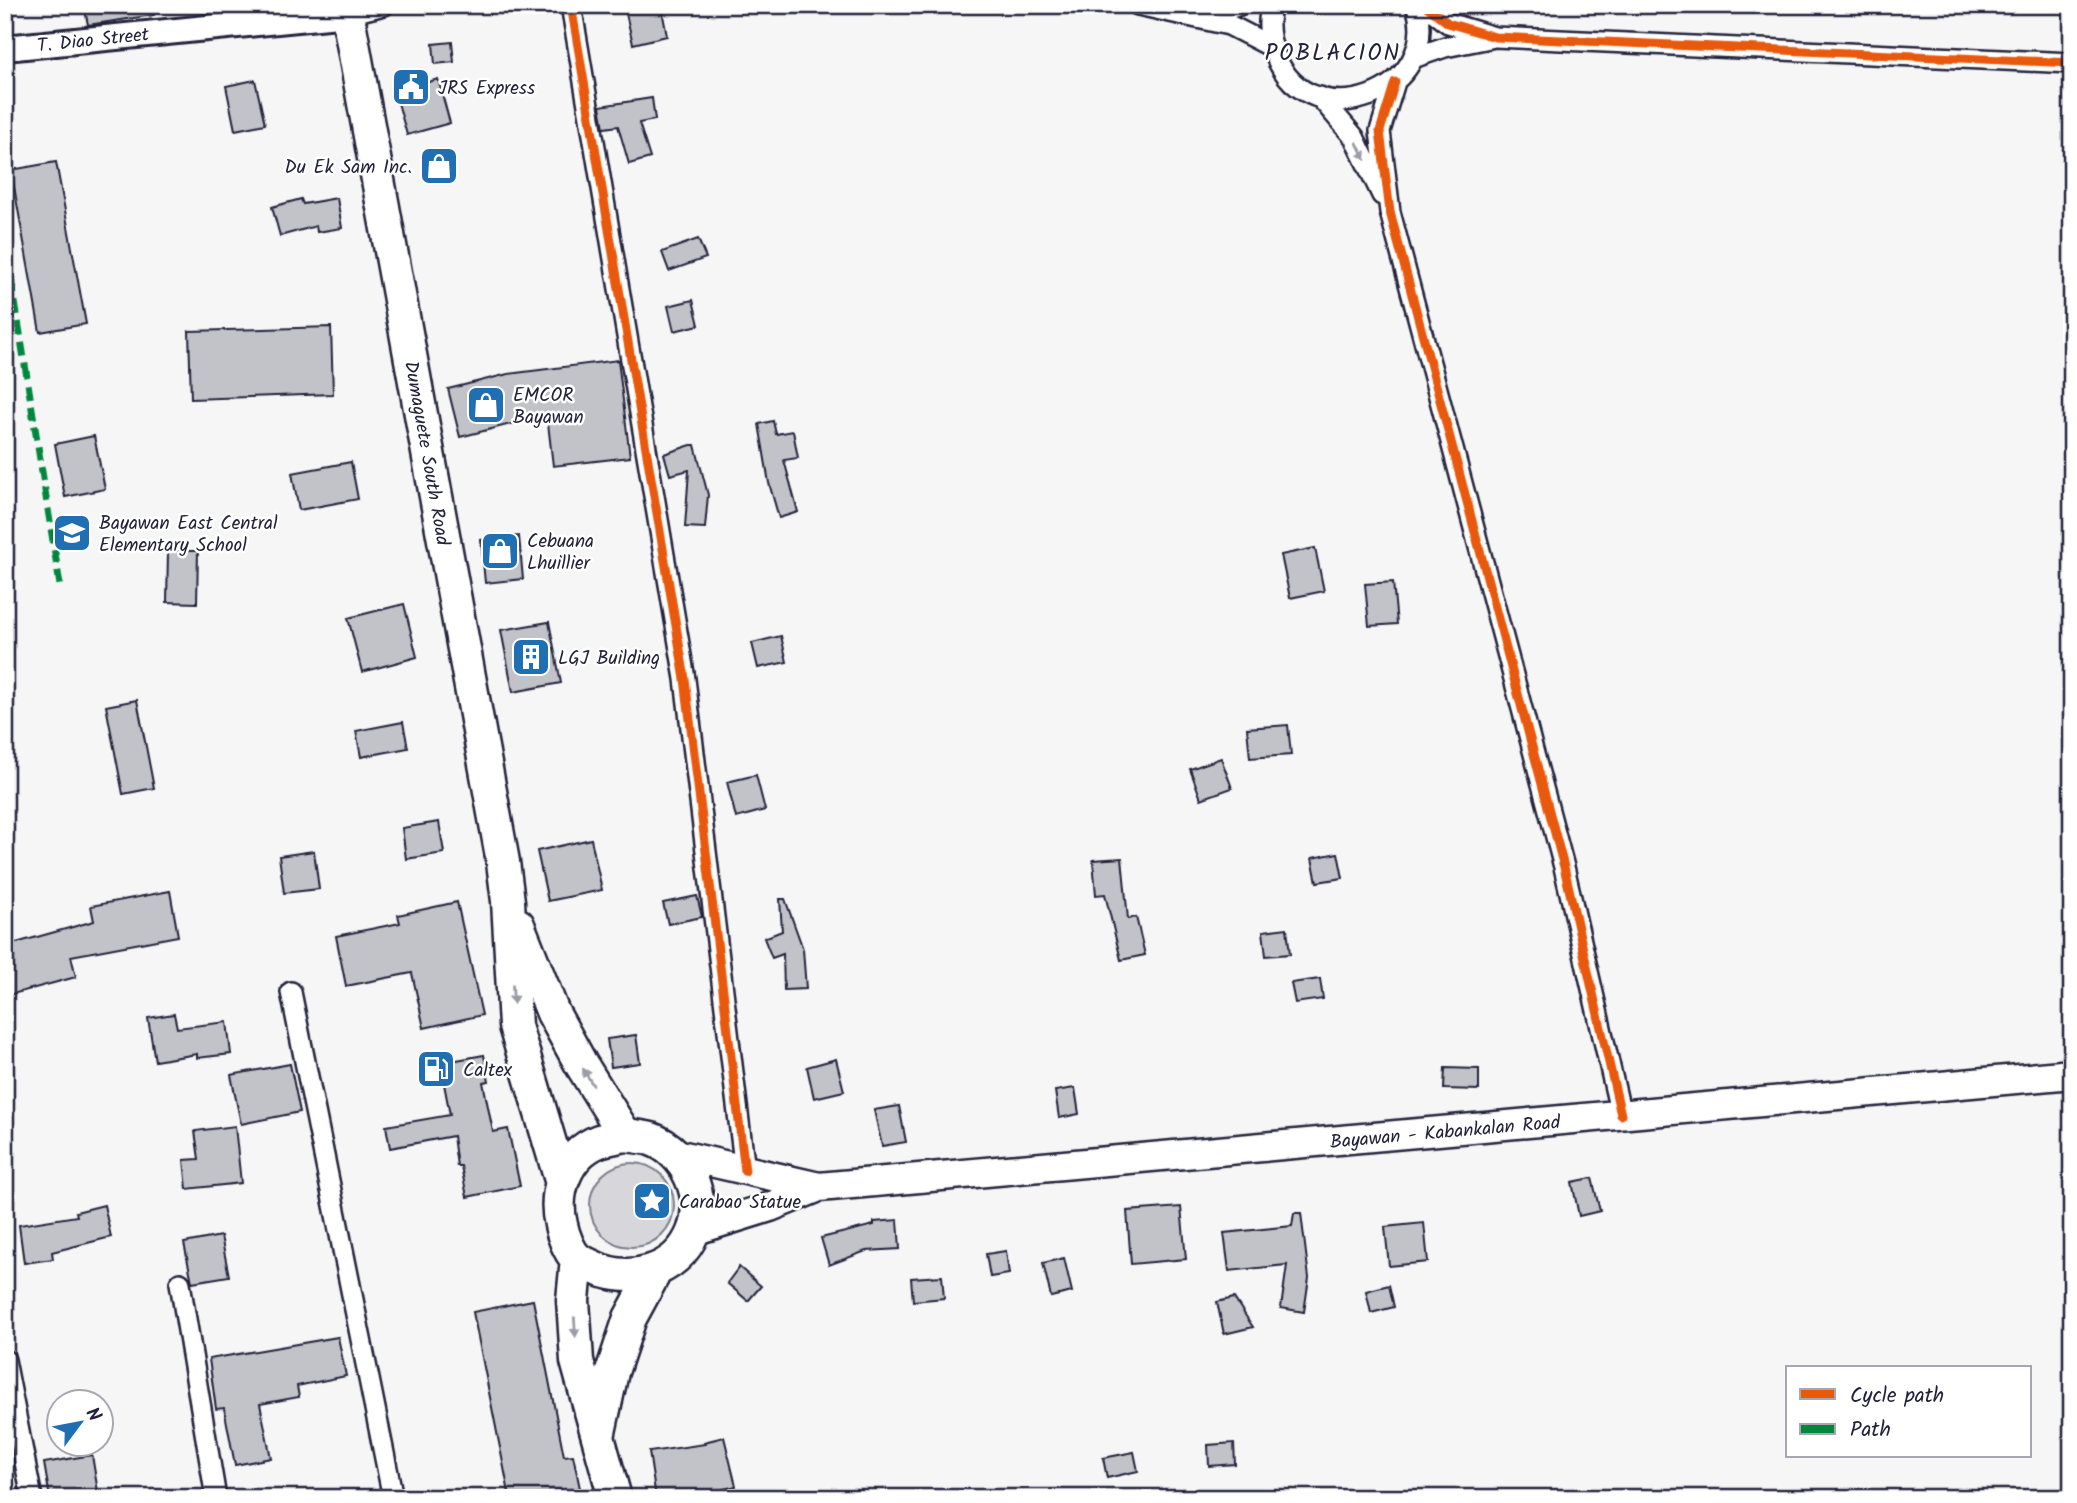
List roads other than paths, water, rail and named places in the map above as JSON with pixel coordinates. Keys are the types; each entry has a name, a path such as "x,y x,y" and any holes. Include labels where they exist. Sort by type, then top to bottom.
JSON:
{"highway":[{"name":"Dumaguete South Road","path":"347,10 508,901 514,1026 561,1180"},
{"name":"Dumaguete South Road","path":"508,901 553,1013 580,1065 625,1135"},
{"path":"625,1135 652,1140 676,1154 691,1177 698,1204 693,1231 679,1255 656,1270 629,1277 602,1272 577,1259 563,1234 556,1207 561,1180 576,1157 598,1141 625,1135"},
{"path":"577,1259 573,1300 577,1361 615,1498"},
{"path":"598,1437 612,1371 630,1318 656,1270"}],"main road":[{"name":"Bayawan - Kabankalan Road","path":"693,1231 770,1207 819,1187 2072,1074"},
{"name":"Bayawan - Kabankalan Road","path":"676,1154 819,1187"}],"street":[{"path":"347,10 384,5"},
{"path":"571,5 685,678 745,1171"},
{"path":"1138,5 1229,24 1272,47"},
{"path":"1172,12 1231,8 1239,5"},
{"path":"1272,5 1269,29 1272,47 1279,63 1290,78 1304,89 1320,97 1338,101 1356,101 1383,91 1395,82 1413,58 1420,29 1416,5"},
{"path":"1425,5 1448,23 1495,37"},
{"name":"T. Diao Street","path":"5,48 347,10"},
{"path":"1413,58 1445,47 1495,37 2072,63"},
{"path":"1395,82 1380,131 1390,212 1564,867 1621,1115"},
{"path":"1320,97 1354,137 1390,212"},
{"path":"291,992 393,1498"},
{"path":"180,1283 216,1498"},
{"path":"5,1360 32,1498"}],"place":[{"name":"JRS Express","path":"411,87"},
{"name":"Du Ek Sam Inc.","path":"439,166"},
{"name":"EMCOR Bayawan","path":"486,405"},
{"name":"Bayawan East Central Elementary School","path":"72,533"},
{"name":"Cebuana Lhuillier","path":"500,551"},
{"name":"LGJ Building","path":"531,657"},
{"name":"Caltex","path":"436,1069"},
{"name":"Carabao Statue","path":"652,1201"}],"district":[{"name":"POBLACION","path":"1333,52"}]}
